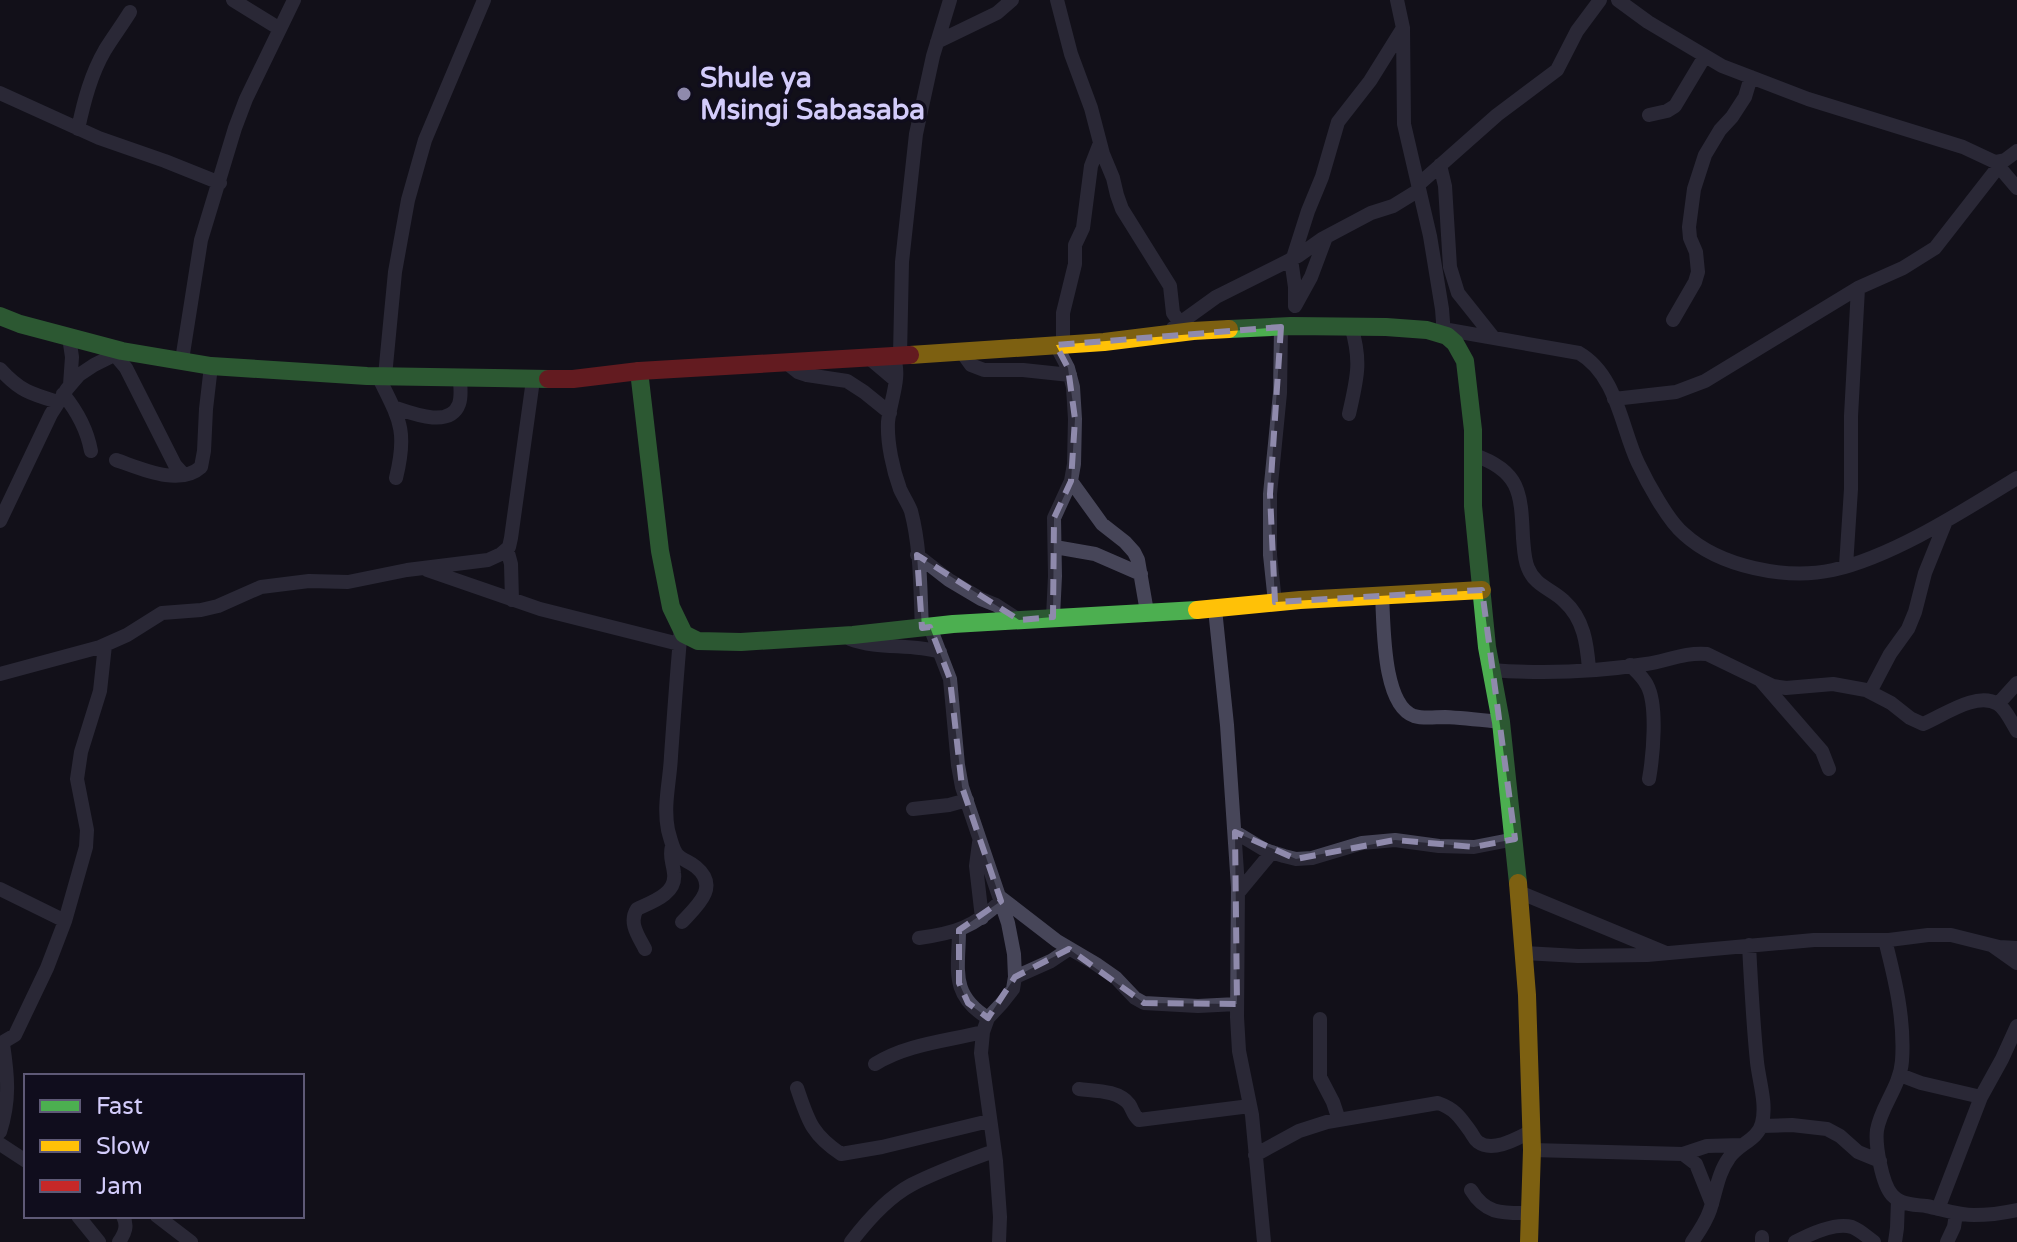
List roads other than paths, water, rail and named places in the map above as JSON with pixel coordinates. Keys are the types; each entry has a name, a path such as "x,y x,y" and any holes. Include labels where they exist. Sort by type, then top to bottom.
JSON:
{"street":[{"path":"233,0 280,29"},
{"path":"182,360 201,240 235,128 294,0"},
{"path":"396,478 402,437 399,418 382,376 408,200 425,140 484,0"},
{"path":"950,0 916,134 902,262 897,365 888,424 900,488 910,509 926,627 950,679 958,765 1008,923 1015,977 1013,989 985,1025 981,1053 994,1151 999,1242"},
{"path":"937,42 997,13 1012,0"},
{"path":"1057,0 1071,54 1122,209 1170,286 1172,328"},
{"path":"1172,328 1216,297 1292,259 1371,213 1393,206 1418,188 1497,115 1557,70 1577,31 1600,0"},
{"path":"1618,0 1648,22 1722,66 1808,99 1963,147 1997,164 2016,186"},
{"path":"1400,3 1404,124 1430,236 1444,332 1455,343 1465,361 1473,430 1473,506 1487,647 1501,722 1515,839 1524,953 1532,1140 1529,1242"},
{"path":"78,129 94,73 104,51 130,12"},
{"path":"1295,306 1292,259 1338,122 1370,81 1403,28"},
{"path":"1649,115 1675,106 1705,56"},
{"path":"1673,320 1698,272 1689,227 1694,189 1705,155 1745,97 1751,77"},
{"path":"0,93 99,138 220,183"},
{"path":"1053,617 1054,518 1071,481 1075,419 1070,375 1059,345 1075,264 1075,245 1083,228 1091,166 1100,143"},
{"path":"1614,399 1676,392 1705,381 1858,288 1903,268 1935,248 1962,216 1997,164 2017,151"},
{"path":"1440,165 1445,186 1453,279 1458,293 1493,337"},
{"path":"2016,186 2017,167"},
{"path":"1275,602 1270,555 1270,494 1286,326 1311,277 1326,237"},
{"path":"1846,566 1858,288"},
{"path":"0,316 118,353 211,366 382,376 533,380 1059,345 1172,328 1193,331 1351,326 1493,337 1579,353 1588,358 1597,367 1614,399 1637,462 1681,533 1697,545 1750,569 1802,573 1846,566 1903,543 1946,521 2017,478"},
{"path":"1349,414 1358,369 1358,348 1351,326"},
{"path":"69,337 72,357 64,394 84,426 91,451"},
{"path":"961,351 971,365 984,370 1070,375"},
{"path":"0,521 64,394 79,375 118,353"},
{"path":"118,353 175,465 184,475"},
{"path":"869,358 895,380"},
{"path":"788,364 807,375 852,384 890,413"},
{"path":"116,460 157,474 184,475 197,471 203,460 211,366"},
{"path":"0,369 19,388 36,396 64,394"},
{"path":"639,371 660,551 680,636 666,800 668,827 679,857 696,866 705,878 707,887 705,895 682,922"},
{"path":"393,407 436,418 452,414 461,400 460,378"},
{"path":"0,674 105,645 162,613 218,606 261,587 309,581 348,582 407,570 488,560 501,554 507,549 511,538 533,380"},
{"path":"1474,455 1492,461 1505,470 1515,485 1521,499 1527,567 1538,584 1564,600 1579,618 1589,669"},
{"path":"1071,481 1102,524 1134,552 1147,612"},
{"path":"1870,692 1890,654 1908,629 1925,573 1946,521"},
{"path":"1055,547 1095,554 1141,574"},
{"path":"507,549 511,564 512,600"},
{"path":"917,555 959,586 1019,620"},
{"path":"423,568 589,623 680,636 684,634 698,641 741,642 1053,617 1482,590"},
{"path":"1382,596 1388,675 1403,709 1424,718 1471,718 1501,722"},
{"path":"1215,609 1235,832 1239,1051 1250,1106 1264,1242"},
{"path":"842,636 861,643 923,647 940,652"},
{"path":"0,1132 9,1080 2,1044 15,1035 47,968 65,921 86,847 87,830 77,779 81,752 100,691 105,645"},
{"path":"1491,670 1549,672 1648,664 1695,653 1707,654 1773,686 1786,688 1833,684 1855,687 1891,703 1923,724 1959,706 1981,700 1998,704 2017,731"},
{"path":"1630,665 1651,694 1654,735 1649,779"},
{"path":"1760,681 1822,751 1829,769"},
{"path":"1998,704 2017,683"},
{"path":"913,809 967,800"},
{"path":"1235,832 1272,852 1296,859 1312,858 1362,843 1395,840 1474,847 1515,839"},
{"path":"980,839 976,866 982,918"},
{"path":"645,949 635,928 634,913 664,896 673,883 670,855 673,845"},
{"path":"1238,894 1272,852"},
{"path":"0,889 65,921"},
{"path":"1519,892 1666,953"},
{"path":"919,938 959,930 982,918 1000,899"},
{"path":"1000,899 1057,941 1116,978 1144,1003 1198,1006 1237,1004"},
{"path":"959,930 959,983 968,1003 985,1025"},
{"path":"1524,953 1647,955 1814,940 1885,940 1928,935 1951,935 1999,947 2017,948"},
{"path":"1885,940 1896,983 1902,1060 1900,1075 1880,1118 1877,1134 1880,1161 1889,1191 1898,1200 1956,1214 1995,1214 2017,1210"},
{"path":"1989,944 2017,963"},
{"path":"1692,1242 1703,1226 1729,1157 1754,1137 1761,1126 1764,1111 1757,1064 1749,945"},
{"path":"1015,977 1069,949"},
{"path":"1320,1019 1320,1077 1339,1120"},
{"path":"875,1064 913,1047 985,1025"},
{"path":"1938,1209 1981,1097 2017,1026"},
{"path":"1900,1075 1981,1097"},
{"path":"797,1088 816,1134 841,1154 989,1121"},
{"path":"1079,1089 1122,1097 1139,1120 1250,1106"},
{"path":"1255,1155 1299,1131 1339,1120 1438,1103 1451,1107 1478,1142 1487,1145 1532,1140 1683,1154 1707,1146 1741,1145"},
{"path":"1761,1126 1792,1125 1827,1129 1858,1152 1880,1161"},
{"path":"0,1144 24,1160"},
{"path":"851,1242 879,1210 909,1186 994,1151"},
{"path":"1683,1154 1696,1164 1712,1204"},
{"path":"1471,1190 1481,1205 1492,1210 1530,1213"},
{"path":"1898,1200 1898,1241"},
{"path":"1947,1242 1956,1214"},
{"path":"80,1218 99,1242"},
{"path":"119,1242 125,1233 124,1218"},
{"path":"160,1218 191,1242"},
{"path":"1795,1242 1834,1227 1848,1226 1874,1242"}],"place":[{"name":"Shule ya Msingi Sabasaba","path":"684,94"}]}
